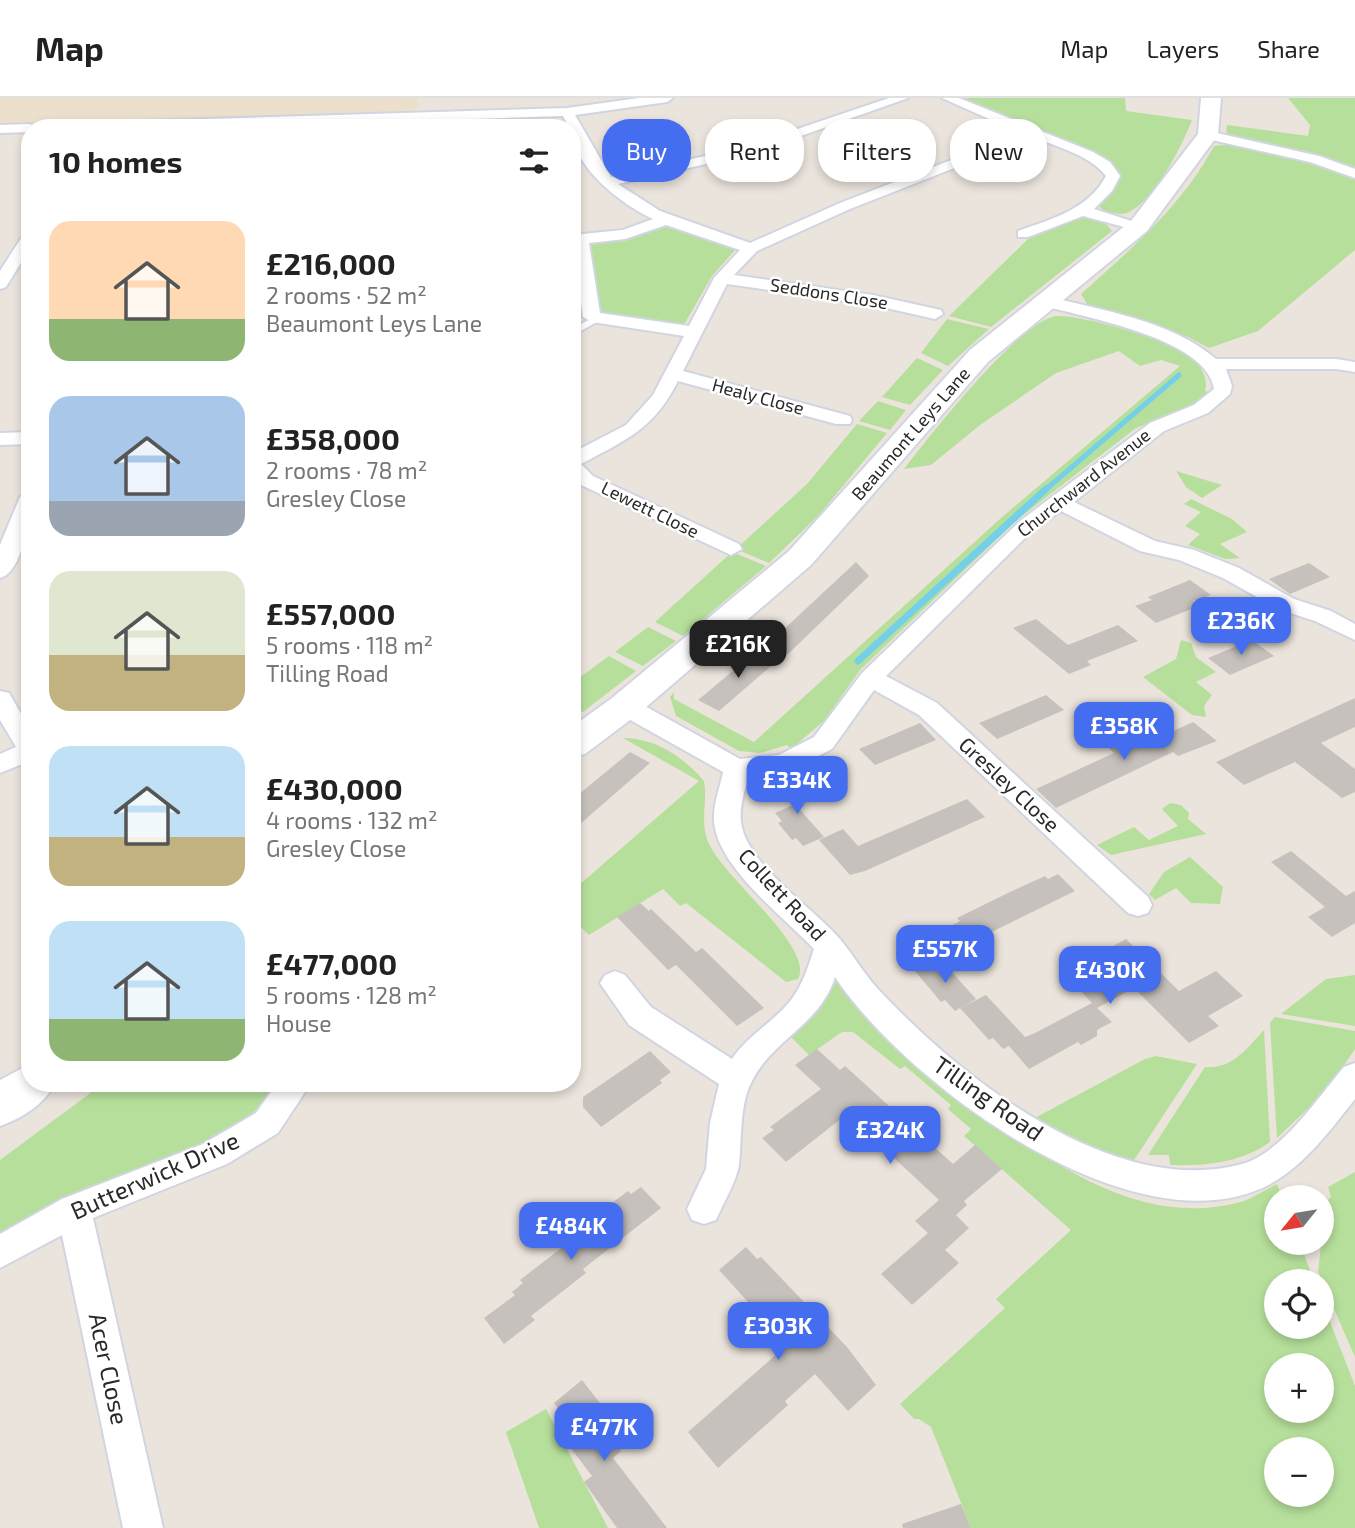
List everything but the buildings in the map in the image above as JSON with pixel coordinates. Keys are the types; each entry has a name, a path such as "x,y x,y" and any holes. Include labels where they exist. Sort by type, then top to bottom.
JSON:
{"street":[{"path":"434,119 440,98"},
{"path":"473,119 567,112 667,98"},
{"path":"691,163 745,151 902,98"},
{"path":"948,98 997,119"},
{"path":"1211,98 1208,135 1314,159 1355,174"},
{"path":"567,112 571,119"},
{"path":"0,129 21,128"},
{"name":"Beaumont Leys Lane","path":"581,736 625,706 800,558 979,356 1139,226 1208,135"},
{"path":"581,136 602,173"},
{"path":"1023,233 1083,211 1110,185 1113,176 1105,165 1088,155 1047,140"},
{"path":"581,456 633,429 661,397 722,278 751,248 845,206 950,166"},
{"path":"607,182 621,194 668,219 751,248"},
{"path":"1083,211 1139,226"},
{"path":"581,239 625,234 668,219"},
{"path":"0,284 21,250"},
{"path":"581,266 590,314 597,319 693,332"},
{"name":"Seddons Close","path":"722,278 873,300 935,314"},
{"path":"1046,301 1181,343 1213,364 1336,364 1355,367"},
{"name":"Churchward Avenue","path":"737,768 784,763 823,743 870,678 1027,525 1157,427 1214,401 1223,390 1221,376 1213,364"},
{"name":"Healy Close","path":"673,374 843,420"},
{"path":"0,439 21,438"},
{"name":"Lewett Close","path":"581,475 731,549"},
{"path":"1059,503 1148,546 1186,555 1231,573 1286,604 1323,616 1355,633"},
{"path":"0,571 21,519"},
{"name":"Gresley Close","path":"870,678 928,709 1138,905"},
{"path":"0,699 21,735"},
{"path":"625,706 705,753 737,768"},
{"path":"0,764 21,754"},
{"name":"Collett Road","path":"704,1209 722,1169 726,1123 736,1078 754,1052 801,1010 819,981 829,946 738,853 727,827 737,768"},
{"name":"Tilling Road","path":"829,946 861,990 946,1073 998,1112 1069,1154 1129,1175 1202,1186 1248,1178 1288,1152 1355,1076"},
{"path":"615,983 639,1016 736,1078"},
{"path":"0,1084 21,1083"},
{"path":"0,1106 21,1090"},
{"name":"Butterwick Drive","path":"0,1252 74,1210 215,1154 267,1123 289,1092"},
{"name":"Acer Close","path":"74,1210 143,1528"}],"lane":[{"path":"581,328 597,319"}],"shaded area":[{"path":"0,98 418,98 419,107 404,114 220,119 21,119 21,124 0,125"}],"green space":[{"path":"956,98 1125,98 1126,111 1192,120 1175,157 1150,195 1128,213 1121,214 1104,212 1097,203 1116,186 1121,176 1112,164 1047,136 1047,119 1006,119"},
{"path":"1288,98 1355,98 1355,168 1313,153 1226,134 1227,125 1308,136 1310,125"},
{"path":"1232,144 1312,163 1355,179 1355,250 1258,331 1209,348 1188,337 1089,307 1081,294 1171,208 1214,146"},
{"path":"1083,217 1106,224 1112,231 991,327 949,316 1028,239"},
{"path":"669,226 733,247 735,250 712,276 685,323 674,325 593,315 587,248 590,245"},
{"path":"1056,316 1104,324 1176,348 1191,357 1199,366 1206,380 1205,391 1211,393 1193,406 1136,428 1018,519 860,670 824,721 791,749 787,745 760,753 739,751 676,716 670,697 674,692 674,699 754,742 1001,518 1180,366 1161,360 1140,366 1119,351 1056,373 980,425 931,465 904,469 998,358 1040,323"},
{"path":"947,319 989,329 948,366 921,353"},
{"path":"917,358 943,370 910,405 882,397"},
{"path":"878,401 906,410 890,430 859,421"},
{"path":"857,424 887,433 818,516 769,563 736,549 807,484"},
{"path":"1176,471 1222,485 1202,498 1186,487"},
{"path":"1191,499 1232,519 1247,532 1220,544 1240,558 1225,559 1188,545 1200,534 1185,526 1201,512 1184,504"},
{"path":"732,552 766,566 683,636 655,622"},
{"path":"648,627 676,641 643,666 615,652"},
{"path":"1181,640 1191,643 1196,657 1216,672 1196,682 1212,695 1204,706 1206,717 1192,715 1143,677 1176,659"},
{"path":"609,656 636,671 583,712 581,676"},
{"path":"623,738 646,741 668,750 704,781 704,820 709,844 718,859 782,932 794,950 800,966 798,979 786,982 686,903 680,906 663,889 589,935 581,927 581,883 699,781"},
{"path":"1170,803 1181,805 1189,813 1188,819 1206,834 1111,855 1097,845 1134,827 1149,840 1178,826 1162,809"},
{"path":"1190,857 1223,887 1220,904 1191,903 1176,888 1155,900 1149,894 1164,872"},
{"path":"1355,975 1355,1026 1281,1014 1326,979"},
{"path":"837,980 911,1051 988,1114 1054,1162 1090,1182 1127,1197 1165,1206 1204,1208 1244,1201 1264,1191 1264,1255 1304,1255 1310,1269 1264,1269 1264,1339 1334,1339 1334,1332 1355,1386 1355,1528 971,1528 931,1427 919,1419 914,1419 900,1404 1005,1308 996,1299 1071,1230 964,1136 971,1129 948,1109 951,1105 905,1066 900,1069 853,1032 842,1032 809,1055 790,1036 819,1011"},
{"path":"1275,1017 1355,1031 1355,1049 1327,1090 1277,1138 1270,1023"},
{"path":"1264,1030 1270,1142 1247,1155 1209,1164 1170,1165 1169,1155 1148,1155 1205,1067 1224,1065 1231,1061 1245,1051"},
{"path":"1156,1056 1197,1064 1134,1160 1088,1147 1031,1120 1145,1059"},
{"path":"92,1092 271,1092 255,1111 224,1134 149,1169 69,1198 0,1234 0,1160"},
{"path":"1355,1172 1355,1357 1334,1309 1334,1269 1318,1269 1320,1255 1334,1255 1334,1185 1332,1185"},
{"path":"546,1409 608,1528 539,1528 506,1432"}],"waterway":[{"path":"1044,491 1179,375"},
{"path":"858,661 1046,489"}]}
